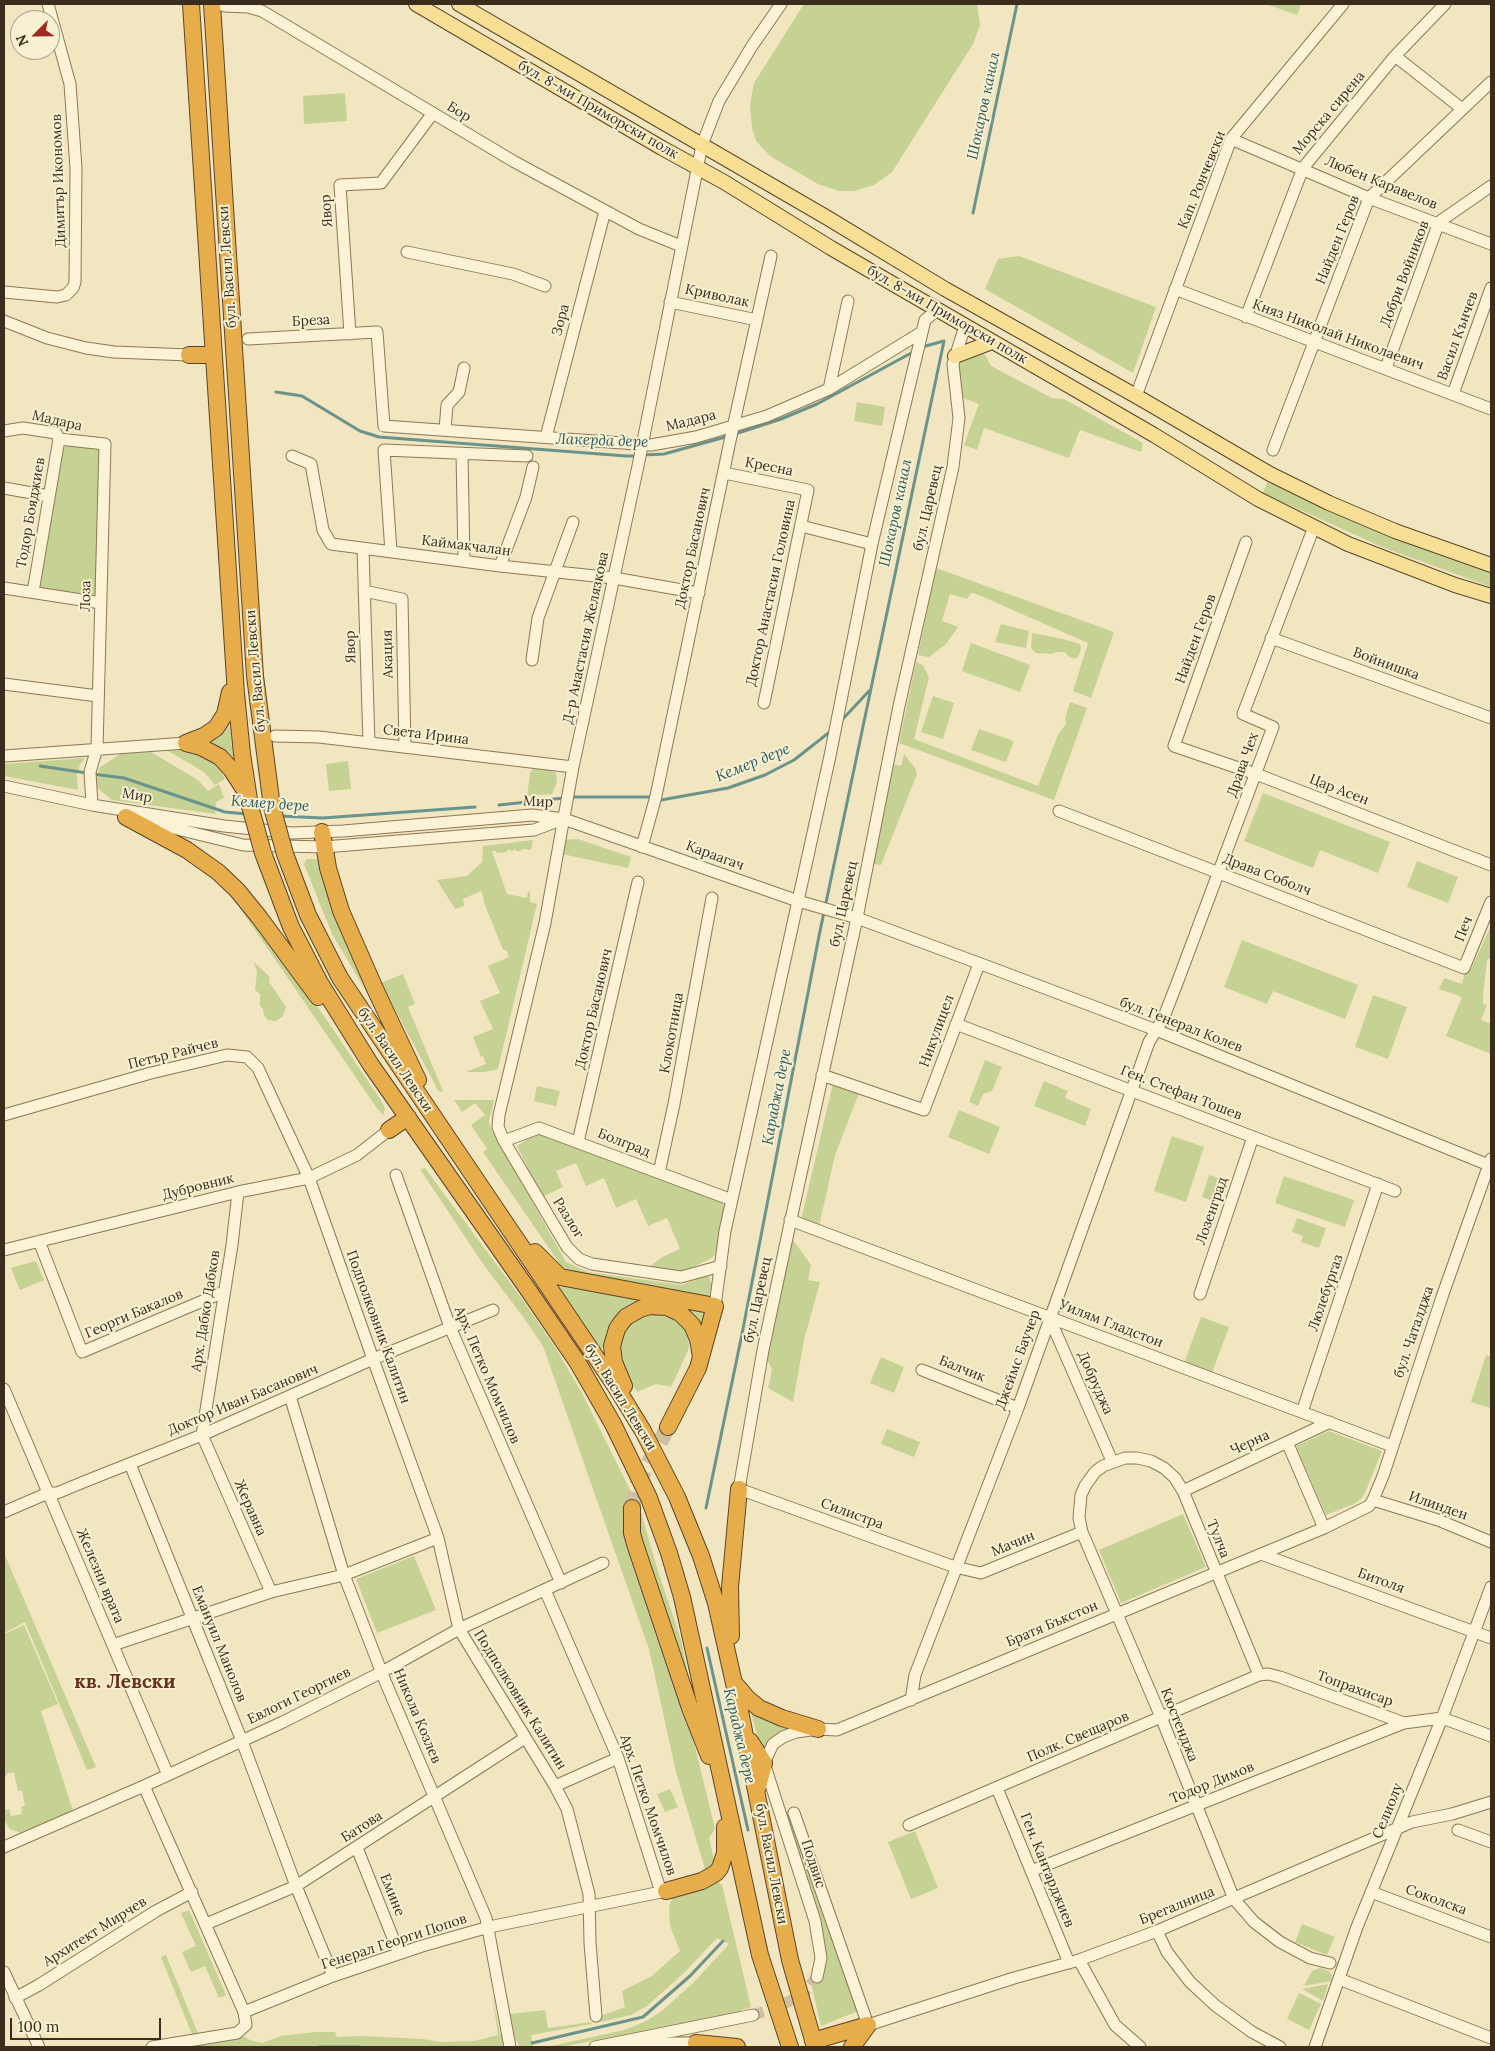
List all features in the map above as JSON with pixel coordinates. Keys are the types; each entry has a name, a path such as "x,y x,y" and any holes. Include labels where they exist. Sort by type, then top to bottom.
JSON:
{"highway":[{"name":"бул. Васил Левски","path":"191,4 239,731 250,801 263,853 279,898 300,946 320,982 371,1065 569,1350 627,1450 655,1513 676,1573 760,1955 790,2047"},
{"name":"бул. Васил Левски","path":"216,5 240,340 255,676 269,735 272,807 284,854 308,915 340,978 643,1431 677,1497 693,1535 716,1602 744,1729 790,1960 814,2044"},
{"path":"189,355 214,355"},
{"path":"186,743 210,733 220,724 227,707 234,666"},
{"path":"186,743 201,747 220,757 231,769 250,801"},
{"path":"126,817 207,863 237,890 371,1065"},
{"path":"323,840 328,868 349,932 442,1129"},
{"path":"389,1130 408,1117"},
{"path":"502,1218 560,1277 715,1306 702,1358 668,1427"},
{"path":"643,1431 612,1357 614,1337 621,1322 633,1312 650,1306 674,1309 692,1325 698,1339 702,1358"},
{"path":"739,1489 730,1587 732,1675 748,1699 759,1708 782,1718 818,1729"},
{"path":"632,1508 632,1533 635,1544 695,1721 725,1795 725,1853 720,1868 707,1879 664,1891"},
{"path":"744,1729 764,1763 757,1794"},
{"path":"814,2044 868,2025"},
{"path":"852,2047 868,2025"},
{"path":"696,2045 737,2047"}],"main road":[{"name":"бул. 8-ми Приморски полк","path":"416,4 1154,435 1258,499 1348,544 1455,585 1491,596"},
{"name":"бул. 8-ми Приморски полк","path":"459,4 967,301 1244,459 1329,503 1396,531 1491,565"},
{"path":"937,310 967,301 966,326"},
{"path":"955,356 992,342"}],"street":[{"name":"Димитър Икономов","path":"4,292 57,297 66,294 73,288 75,282 76,168 70,84 48,4"},
{"name":"Д-р Анастасия Желязкова","path":"499,1115 540,945 573,767 638,463 644,445 670,302 702,145 719,101 752,46 781,4"},
{"name":"Кап. Рончевски","path":"1136,396 1232,139 1343,4"},
{"name":"Морска сирена","path":"1246,317 1303,168 1395,56 1445,4"},
{"name":"Бор","path":"216,5 248,6 262,11 513,161 639,229 681,246"},
{"path":"1395,56 1461,108"},
{"name":"Найден Геров","path":"1273,450 1369,198 1461,108 1491,82"},
{"name":"Явор","path":"350,334 340,185 382,182 433,114"},
{"name":"Любен Каравелов","path":"1232,139 1369,198 1439,222 1491,244"},
{"name":"Добри Войников","path":"1386,368 1439,222 1491,186"},
{"name":"Зора","path":"546,437 605,211"},
{"path":"407,252 513,274 545,286"},
{"name":"Доктор Басанович","path":"642,847 655,800 771,256"},
{"name":"Васил Кънчев","path":"1453,394 1491,288"},
{"name":"Княз Николай Николаевич","path":"1175,290 1491,409"},
{"path":"829,388 848,301"},
{"name":"Криволак","path":"670,302 758,320"},
{"path":"715,1306 725,1231 832,745 872,544 925,320 937,310"},
{"path":"4,321 47,338 86,348 114,352 189,355"},
{"name":"бул. Царевец","path":"739,1489 763,1350 822,1075 852,917 955,458 959,418 953,364 966,326"},
{"name":"Бреза","path":"240,340 377,332 384,426"},
{"name":"Мадара","path":"384,426 644,445 733,432 829,388 921,336"},
{"path":"445,430 447,405 458,392 464,368"},
{"name":"Мадара","path":"4,431 23,428 39,430 56,433 59,439 105,444"},
{"name":"Тодор Бояджиев","path":"33,592 59,439"},
{"name":"Лоза","path":"92,805 90,772 97,748 105,444"},
{"path":"391,552 384,450 526,456"},
{"path":"462,453 464,561"},
{"name":"Каймакчалан","path":"292,456 310,464 323,530 327,540 338,546 614,578 699,593"},
{"path":"500,566 526,497 533,467"},
{"name":"Кресна","path":"724,473 808,490"},
{"path":"4,488 49,496"},
{"name":"Доктор Анастасия Головина","path":"764,703 808,490"},
{"path":"532,660 538,618 573,522"},
{"path":"801,526 872,544"},
{"name":"Драва Чех","path":"1156,1030 1163,1018 1219,873 1273,726 1243,714 1314,527"},
{"name":"Найден Геров","path":"1174,746 1246,542"},
{"name":"Явор","path":"363,549 369,743"},
{"path":"4,588 101,603"},
{"name":"Акация","path":"364,591 402,599 405,747"},
{"name":"Войнишка","path":"1271,638 1491,718"},
{"path":"4,684 98,696"},
{"name":"Света Ирина","path":"269,735 319,737 573,767"},
{"path":"4,756 186,743"},
{"name":"Цар Асен","path":"1174,746 1256,774 1491,865"},
{"name":"Мир","path":"4,786 92,805 224,826 292,833 323,840 490,817 532,815 564,819"},
{"name":"Мир","path":"92,805 126,817 243,845 534,830 564,819"},
{"name":"Драва Соболч","path":"1059,811 1464,968"},
{"name":"Караагач","path":"564,819 798,901 852,917"},
{"name":"Доктор Басанович","path":"578,1142 587,1112 638,882"},
{"name":"Клокотница","path":"659,1173 674,1104 712,898"},
{"name":"Печ","path":"1464,968 1491,902"},
{"name":"бул. Генерал Колев","path":"852,917 1156,1030 1490,1163"},
{"name":"Никулицел","path":"822,1075 924,1110 979,964"},
{"name":"Ген. Стефан Тошев","path":"956,1024 1395,1191"},
{"name":"Джеймс Баучер","path":"910,1700 915,1675 955,1567 1018,1408 1148,1042 1156,1030"},
{"name":"Петър Райчев","path":"4,1115 151,1073 227,1055 247,1057 258,1068 309,1178"},
{"name":"Разлог","path":"499,1115 498,1127 504,1141 566,1248 579,1259 600,1266 680,1277 721,1266"},
{"name":"Болград","path":"504,1141 539,1128 732,1200"},
{"name":"Дубровник","path":"4,1250 238,1192 309,1178 357,1155 389,1130"},
{"name":"Лозенград","path":"1200,1294 1253,1137"},
{"name":"бул. Чаталджа","path":"1361,1511 1373,1500 1446,1285 1490,1163"},
{"name":"Арх. Петко Момчилов","path":"396,1175 450,1327 561,1582"},
{"name":"Подполковник Калитин","path":"309,1178 372,1359 438,1538 459,1629 555,1786 569,1816 589,1894 596,2016"},
{"name":"Люлебургаз","path":"1302,1412 1378,1184"},
{"name":"Арх. Дабко Дабков","path":"202,1435 238,1192"},
{"name":"Уилям Гладстон","path":"790,1220 1392,1446"},
{"name":"Георги Бакалов","path":"39,1241 82,1352 224,1292"},
{"name":"Доктор Иван Басанович","path":"4,1512 48,1493 57,1493 202,1435 372,1359 493,1310"},
{"name":"Добруджа","path":"1050,1317 1112,1461"},
{"name":"Балчик","path":"922,1370 1018,1408"},
{"name":"Железни врата","path":"4,1389 168,1775"},
{"name":"Никола Козлев","path":"290,1396 344,1575 382,1672 489,1927 509,2042"},
{"name":"Черна","path":"1183,1492 1330,1422"},
{"name":"Жеравна","path":"202,1435 271,1592"},
{"path":"1287,1442 1324,1528"},
{"name":"Тулча","path":"1112,1461 1137,1458 1151,1461 1164,1468 1175,1478 1183,1492 1259,1675"},
{"name":"Кюстенджа","path":"1112,1461 1096,1472 1085,1486 1079,1505 1082,1532 1118,1613 1234,1899 1254,1922 1280,1942 1310,1958 1330,1963"},
{"name":"Емануил Манолов","path":"130,1464 242,1740 296,1886 333,1976"},
{"name":"Силистра","path":"739,1489 955,1567"},
{"name":"Илинден","path":"1373,1500 1438,1520 1491,1542"},
{"name":"Братя Бъкстон","path":"764,1763 770,1749 778,1740 796,1732 818,1729 837,1730 1361,1511"},
{"name":"Мачин","path":"955,1567 981,1573 1082,1532"},
{"path":"113,1645 271,1592 344,1575 438,1538"},
{"path":"1282,1545 1278,1553 1282,1561"},
{"name":"Битоля","path":"1261,1554 1491,1638"},
{"name":"Евлоги Георгиев","path":"4,1847 144,1786 242,1740 382,1672 459,1629 603,1563"},
{"name":"Селиолу","path":"1315,2047 1371,1892 1442,1718 1491,1587"},
{"name":"Арх. Петко Момчилов","path":"545,1590 618,1758 664,1891"},
{"name":"Топрахисар","path":"1259,1675 1268,1674 1280,1677 1404,1723 1442,1718"},
{"name":"Полк. Свещаров","path":"908,1825 1259,1675"},
{"path":"1442,1718 1491,1736"},
{"name":"Тодор Димов","path":"1031,1871 1404,1723"},
{"name":"Батова","path":"206,1924 296,1886 525,1738"},
{"path":"555,1786 618,1758"},
{"name":"Подвис","path":"764,1763 815,1921 820,1958 818,1977"},
{"path":"144,1786 244,2012 246,2025 237,2033 152,2047"},
{"name":"Ген. Кантарджиев","path":"997,1788 1031,1871 1074,1962 1116,2025 1140,2047"},
{"name":"Брегалница","path":"868,2025 1018,1977 1074,1962 1157,1931 1412,1822 1452,1814 1491,1802"},
{"path":"794,1813 868,2025"},
{"path":"1458,1830 1491,1842"},
{"name":"Емине","path":"357,1848 398,1953"},
{"name":"Генерал Георги Попов","path":"244,2012 333,1976 398,1953 489,1927 664,1891"},
{"name":"Архитект Мирчев","path":"15,1998 39,1985 156,1911 192,1892"},
{"name":"Соколска","path":"1371,1892 1491,1937"},
{"path":"1157,1931 1167,1952 1190,1982 1216,2006 1252,2032 1280,2047"},
{"path":"4,1972 39,2047"},
{"path":"1339,1979 1491,2038"},
{"path":"595,2047 753,2015"},
{"path":"629,2047 675,2043 696,2045"}],"green space":[{"path":"804,4 977,4 980,25 973,44 892,172 874,185 854,191 839,191 818,184 770,156 756,141 752,128 750,105 754,83"},
{"path":"1266,4 1301,4 1297,15"},
{"path":"345,93 347,121 304,124 303,96"},
{"path":"1019,256 1156,307 1133,373 985,289 998,259"},
{"path":"961,338 986,356 991,366 1052,398 1064,399 1143,443 1141,452 1080,430 1069,458 984,428 977,450 964,445 979,404 963,398 956,387"},
{"path":"857,402 885,407 882,426 854,421"},
{"path":"59,439 105,444 101,603 33,592"},
{"path":"1268,480 1491,571 1491,587 1382,547 1263,493"},
{"path":"936,568 1114,632 1091,698 1073,691 1088,643 974,593 970,594 967,599 950,594 942,621 958,627 946,644 929,657 918,655"},
{"path":"1001,624 1029,631 1026,648 995,642"},
{"path":"1032,633 1080,644 1081,649 1078,657 1074,659 1065,652 1052,654 1036,653 1031,648"},
{"path":"971,643 1030,665 1020,692 962,671"},
{"path":"916,662 923,665 929,677 914,739 1038,786 1058,735 1066,724 1065,719 1070,702 1087,708 1054,800 899,743"},
{"path":"933,696 954,703 943,739 921,732"},
{"path":"229,721 234,765 197,742"},
{"path":"979,729 1014,741 1006,762 971,750"},
{"path":"161,747 184,747 216,761 225,779 215,785 204,772"},
{"path":"151,752 198,780 208,791 219,784 224,798 216,802 215,814 112,800 96,787 99,768 120,754"},
{"path":"904,754 915,768 917,774 881,865 868,863 886,769 893,764 901,766"},
{"path":"85,758 80,765 77,775 78,790 4,776 4,764"},
{"path":"348,761 351,789 329,791 326,764"},
{"path":"534,768 550,770 556,773 557,783 552,794 527,796 530,773"},
{"path":"1263,793 1390,842 1378,873 1320,850 1313,868 1244,841"},
{"path":"578,839 631,857 628,868 562,854 564,840"},
{"path":"533,840 531,850 522,849 521,851 516,851 515,849 511,852 511,850 507,850 507,852 497,853 492,851 507,894 527,898 528,891 530,892 530,902 537,904 498,1069 485,1072 466,1072 486,1064 473,1037 493,1029 480,1001 500,993 488,966 509,957 506,950 503,950 481,891 463,899 464,906 455,909 437,880 467,876 482,862 483,846"},
{"path":"307,859 317,859 388,1028 332,934 304,864"},
{"path":"1417,861 1458,877 1448,903 1407,887"},
{"path":"229,892 294,974 324,1016 380,1099 385,1108 383,1115 376,1107"},
{"path":"1491,926 1491,957 1487,960 1483,995 1483,1004 1487,1005 1481,1020 1491,1024 1491,1054 1446,1036 1462,997 1439,989 1444,978 1462,984 1465,972 1471,969"},
{"path":"1242,940 1358,985 1345,1019 1273,991 1267,1004 1224,987"},
{"path":"254,962 270,977 269,982 286,1007 283,1016 276,1021 268,1020 260,1006 260,994 255,990 257,972"},
{"path":"403,974 415,1004 408,1007 443,1091 439,1092 381,983"},
{"path":"1373,995 1407,1007 1388,1059 1355,1047"},
{"path":"985,1060 1002,1067 992,1091 983,1094 978,1106 969,1102"},
{"path":"834,1079 861,1088 835,1155 818,1231 800,1224"},
{"path":"1044,1081 1068,1091 1065,1098 1091,1109 1085,1126 1034,1106"},
{"path":"537,1086 560,1091 556,1106 534,1101"},
{"path":"454,1100 494,1100 489,1121 490,1126 566,1262 588,1272 682,1285 708,1275 712,1284 710,1295 707,1298 564,1270 483,1152 487,1149 471,1125 485,1115 475,1103 462,1112"},
{"path":"959,1110 1000,1127 989,1154 948,1137"},
{"path":"537,1133 721,1201 725,1207 717,1252 712,1258 682,1272 648,1268 662,1257 680,1249 667,1218 648,1226 636,1199 616,1208 604,1178 586,1186 576,1163 556,1171 563,1187 542,1197 517,1146"},
{"path":"1172,1136 1204,1147 1186,1202 1154,1191"},
{"path":"425,1168 522,1299 555,1347 582,1393 641,1512 681,1640 694,1702 628,1507 690,1726 715,1829 709,1838 714,1860 710,1867 705,1869 676,1772 649,1649 543,1346 483,1264 420,1169"},
{"path":"1209,1175 1222,1179 1215,1202 1202,1197"},
{"path":"1284,1176 1354,1200 1345,1227 1275,1203"},
{"path":"1297,1218 1326,1228 1319,1248 1301,1242 1303,1236 1292,1232"},
{"path":"788,1233 811,1265 808,1280 820,1282 804,1340 793,1402 768,1388 772,1370 763,1350"},
{"path":"36,1261 44,1280 20,1290 11,1268"},
{"path":"562,1285 653,1302 612,1324 601,1351 560,1288"},
{"path":"681,1304 705,1312 698,1333"},
{"path":"650,1314 664,1315 680,1323 690,1338 688,1351 671,1387 656,1384 637,1392 618,1365 618,1341 627,1326 641,1317"},
{"path":"1201,1317 1229,1327 1212,1373 1184,1363"},
{"path":"1486,1355 1491,1357 1491,1408 1471,1402"},
{"path":"881,1357 904,1367 894,1393 870,1383"},
{"path":"887,1429 920,1442 914,1457 881,1444"},
{"path":"1329,1431 1382,1451 1362,1498 1354,1504 1326,1515 1296,1446"},
{"path":"1183,1514 1206,1567 1121,1603 1099,1550"},
{"path":"4,1553 96,1767 87,1770 25,1622 4,1633"},
{"path":"414,1556 436,1610 377,1633 356,1579"},
{"path":"24,1625 58,1704 41,1711 73,1811 21,1833 10,1829 4,1820 4,1810 9,1809 11,1816 22,1814 21,1807 25,1806 22,1791 18,1791 14,1773 8,1773 4,1778 4,1634"},
{"path":"752,1710 803,1727 762,1754 751,1713"},
{"path":"670,1789 678,1807 665,1812 657,1794"},
{"path":"788,1810 858,2011 821,2026 812,1988 823,1979 826,1949 821,1926 785,1812"},
{"path":"915,1831 938,1888 911,1899 888,1842"},
{"path":"717,1881 722,1885 751,2007 741,2010 741,2013 561,2047 546,2047 624,2030 644,2022 662,2011 695,1981 729,1944 717,1938 684,1973 647,2006 631,2015 596,2023 595,2018 625,2007 622,1991 652,1976 680,1951 670,1926 669,1906 673,1896"},
{"path":"189,1910 226,1995 219,1998 205,1966 191,1972 182,1952 196,1946 181,1913"},
{"path":"1302,1924 1335,1937 1327,1955 1295,1942"},
{"path":"166,1955 199,2036 193,2037 161,1957"},
{"path":"1320,1968 1329,1971 1332,1975 1331,1981 1304,1986 1312,1971"},
{"path":"1328,1984 1323,2001 1302,1989"},
{"path":"492,1993 500,2034 502,2034 503,2047 152,2047 237,2033 250,2040 262,2043 281,2036 316,2032 335,2032 337,2037 362,2036 423,2039 439,2042 474,2041 498,2035"},
{"path":"1299,1993 1321,2004 1309,2030 1287,2019"},
{"path":"545,2010 548,2028 591,2022 592,2024 531,2035 533,2047 520,2047 515,2039 510,2014"}],"waterway":[{"name":"Шокаров канал","path":"973,213 1017,4"},
{"name":"Караджа дере","path":"706,1508 742,1334 819,936 944,341 922,347"},
{"name":"Лакерда дере","path":"735,434 781,419 817,404 915,351"},
{"name":"Лакерда дере","path":"276,392 302,396 360,431 379,437 636,456"},
{"name":"Лакерда дере","path":"642,455 664,454 729,436"},
{"name":"Кемер дере","path":"841,721 869,691"},
{"name":"Кемер дере","path":"570,797 649,797 661,800 728,788 765,775 794,760 831,731"},
{"name":"Кемер дере","path":"40,766 87,773"},
{"name":"Кемер дере","path":"93,774 124,778 225,812 246,814"},
{"name":"Кемер дере","path":"499,805 564,798"},
{"name":"Кемер дере","path":"279,816 323,818 475,807"},
{"name":"Караджа дере","path":"707,1648 748,1830"},
{"name":"Караджа дере","path":"532,2043 643,2017 690,1976 723,1941"},
{"name":"Караджа дере","path":"319,2047 359,2047"}],"tunnel":[{"path":"632,1508 638,1483 668,1427"},
{"path":"753,2015 773,2009 803,1994 817,1977"}],"district":[{"name":"кв. Левски","path":"125,1683"}]}
